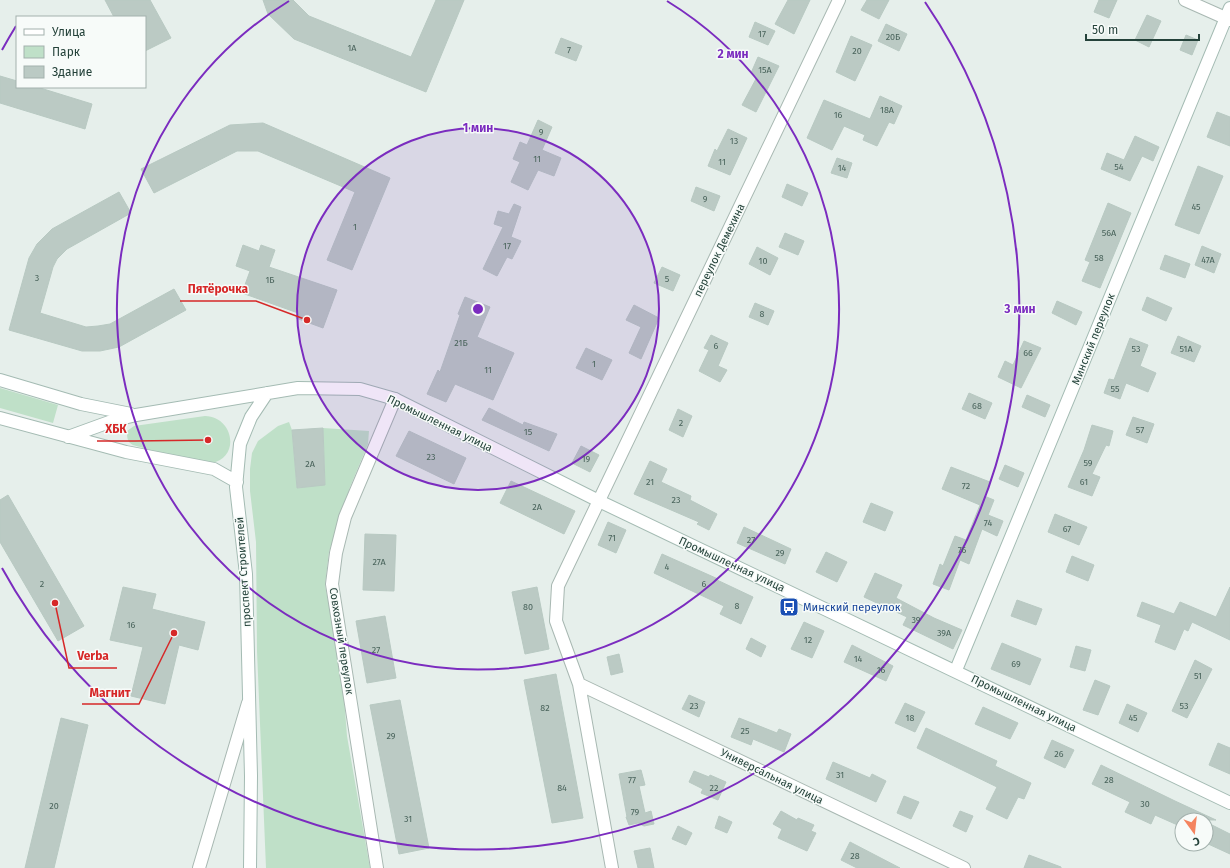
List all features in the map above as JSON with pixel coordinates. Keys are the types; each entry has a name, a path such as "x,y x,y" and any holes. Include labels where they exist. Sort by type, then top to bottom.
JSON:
{"street":[{"name":"переулок Демехина","path":"599,501 839,0"},
{"path":"1185,0 1229,16"},
{"name":"Минский переулок","path":"956,670 1229,16"},
{"path":"0,380 81,404 136,415"},
{"name":"Промышленная улица","path":"68,437 112,421 136,415 298,388 360,389 395,399 599,501 956,670 1230,803"},
{"name":"проспект Строителей","path":"250,868 251,776 246,574 237,482 240,444 251,417 267,393"},
{"name":"Совхозный переулок","path":"377,868 332,584 336,553 345,517 395,399"},
{"path":"0,418 126,452 214,469 237,482"},
{"path":"599,501 558,586 556,621 579,684 612,868"},
{"name":"Универсальная улица","path":"579,684 964,868"},
{"name":"проспект Строителей","path":"199,868 249,700"}],"green space":[{"path":"0,388 58,405 53,423 0,408"},
{"path":"205,416 215,418 223,423 228,430 230,438 230,447 227,454 220,460 211,463 195,462 173,457 133,445 128,439 127,431 134,426"},
{"path":"289,422 292,430 297,488 325,484 323,428 369,431 368,444 350,487 329,552 325,585 342,672 347,736 370,868 266,868 257,651 256,542 250,491 250,469 252,453 258,441 278,426"}],"building":[{"path":"105,0 150,0 171,38 146,50 146,16 113,16"},
{"path":"263,0 293,0 309,16 411,57 436,0 464,0 426,92 294,39 268,14"},
{"path":"788,0 810,0 794,34 775,24"},
{"path":"867,0 889,0 879,19 861,10"},
{"path":"1099,0 1117,0 1109,18 1094,12"},
{"path":"1147,15 1161,21 1149,47 1135,40"},
{"path":"755,22 775,31 768,45 749,37"},
{"path":"886,24 907,34 899,51 878,41"},
{"path":"1186,35 1198,40 1192,55 1180,50"},
{"path":"851,36 872,45 855,81 836,72"},
{"path":"561,38 582,46 576,61 555,53"},
{"path":"758,57 779,66 756,112 742,105 757,77 751,73"},
{"path":"0,76 16,81 16,88 40,88 92,104 85,129 0,103"},
{"path":"880,96 902,106 894,124 889,122 877,146 863,140 865,135 844,126 832,150 807,138 824,100 870,119"},
{"path":"1217,112 1230,117 1230,146 1207,137"},
{"path":"538,120 552,127 542,150 561,158 554,176 538,170 528,190 511,182 520,162 513,159 520,142 527,145"},
{"path":"263,123 390,178 352,270 327,260 355,192 258,151 237,151 154,193 141,169 230,125"},
{"path":"728,129 747,138 730,175 708,166 715,149 717,151"},
{"path":"1135,136 1159,147 1153,161 1142,156 1130,181 1101,169 1107,153 1124,160"},
{"path":"837,158 852,163 847,178 831,173"},
{"path":"1198,166 1223,176 1199,234 1175,225"},
{"path":"787,184 808,193 802,206 782,197"},
{"path":"696,187 720,196 714,211 691,201"},
{"path":"119,192 131,213 67,249 57,259 53,267 40,313 86,327 110,324 174,289 186,310 119,347 100,351 82,351 9,330 29,258 37,244 52,229"},
{"path":"1108,203 1131,213 1100,288 1082,281 1090,262 1085,260"},
{"path":"514,204 521,207 511,237 521,241 512,259 507,257 497,276 483,269 503,227 494,224 498,211 509,214"},
{"path":"785,233 804,241 798,255 779,247"},
{"path":"243,245 259,251 261,245 275,250 269,267 337,290 323,328 296,318 298,313 242,293 250,271 236,266"},
{"path":"1202,246 1221,254 1214,273 1195,265"},
{"path":"757,247 778,258 770,275 749,264"},
{"path":"1165,255 1190,264 1185,278 1160,269"},
{"path":"662,267 680,275 673,291 654,283"},
{"path":"465,297 490,307 477,337 514,353 493,400 455,384 446,402 427,394 438,370 440,372 460,315 458,314"},
{"path":"1147,297 1172,308 1166,321 1142,310"},
{"path":"1057,301 1082,312 1076,325 1052,313"},
{"path":"755,303 774,311 768,325 749,317"},
{"path":"634,305 659,318 641,359 629,353 641,327 626,320"},
{"path":"711,335 728,343 718,366 727,370 720,382 699,371 709,350 704,348"},
{"path":"1178,336 1201,346 1194,362 1171,353"},
{"path":"1130,338 1148,345 1140,366 1156,373 1148,392 1126,383 1120,399 1104,393 1109,379 1114,380"},
{"path":"1024,341 1041,348 1021,388 998,377 1005,361 1013,365"},
{"path":"586,348 612,360 602,380 576,368"},
{"path":"969,393 992,403 985,419 962,409"},
{"path":"1027,395 1050,405 1045,417 1022,407"},
{"path":"489,408 523,425 524,422 557,434 549,451 482,420"},
{"path":"678,409 692,416 683,437 669,430"},
{"path":"1133,417 1154,424 1147,443 1126,435"},
{"path":"1092,425 1113,431 1109,446 1106,445 1092,474 1100,477 1092,496 1068,487 1084,450"},
{"path":"323,428 325,485 297,488 292,430"},
{"path":"409,431 466,458 454,484 396,456"},
{"path":"581,446 599,455 590,472 572,463"},
{"path":"650,461 667,469 661,482 691,496 690,500 717,514 709,530 697,524 699,522 634,494"},
{"path":"1005,465 1024,473 1018,487 999,479"},
{"path":"951,467 990,482 984,496 994,500 988,515 1003,521 997,536 982,529 969,564 960,560 949,590 933,584 940,564 943,566 955,536 966,540 980,505 942,489"},
{"path":"511,481 575,511 564,534 500,503"},
{"path":"8,495 84,626 58,641 0,542 0,500"},
{"path":"871,503 893,512 885,531 863,522"},
{"path":"1055,514 1087,527 1079,545 1048,532"},
{"path":"608,522 626,530 616,553 598,545"},
{"path":"744,527 791,549 785,564 737,543"},
{"path":"365,534 396,535 394,591 363,590"},
{"path":"826,552 847,562 837,582 816,572"},
{"path":"662,554 718,579 717,580 753,597 741,624 720,614 724,606 654,573"},
{"path":"1072,556 1094,565 1088,581 1066,572"},
{"path":"875,573 902,585 896,598 934,618 962,630 953,649 903,625 907,617 864,597"},
{"path":"123,587 156,594 152,609 205,622 198,650 179,645 165,704 131,696 143,647 110,640"},
{"path":"537,587 549,649 525,654 512,592"},
{"path":"1230,587 1230,640 1192,622 1188,631 1184,629 1175,650 1155,642 1161,625 1137,616 1142,602 1174,614 1180,602 1216,617"},
{"path":"1017,600 1042,609 1036,625 1011,616"},
{"path":"385,616 396,678 367,683 356,621"},
{"path":"804,622 824,631 812,658 791,649"},
{"path":"751,638 766,646 761,657 746,649"},
{"path":"1002,643 1041,659 1030,685 991,669"},
{"path":"852,645 893,666 886,681 844,662"},
{"path":"1076,646 1091,650 1085,671 1070,667"},
{"path":"619,654 623,672 611,675 607,657"},
{"path":"1195,660 1212,669 1187,718 1172,711"},
{"path":"556,674 583,818 552,823 524,680"},
{"path":"1095,680 1110,686 1098,715 1083,710"},
{"path":"689,695 705,702 699,717 682,709"},
{"path":"400,700 429,848 399,854 370,705"},
{"path":"905,703 925,712 915,732 895,723"},
{"path":"1127,704 1147,713 1138,732 1119,723"},
{"path":"983,707 1018,723 1010,739 975,724"},
{"path":"61,718 88,725 54,868 25,868"},
{"path":"739,718 777,733 779,729 791,734 784,752 753,739 751,745 731,737"},
{"path":"926,728 997,761 995,766 1031,783 1024,799 1018,797 1007,819 986,809 997,787 917,748"},
{"path":"1052,740 1074,750 1065,768 1044,758"},
{"path":"1218,743 1230,748 1230,774 1209,765"},
{"path":"833,762 870,778 872,774 886,781 876,802 826,779"},
{"path":"1101,765 1199,812 1174,812 1174,823 1155,815 1151,824 1125,812 1130,802 1092,784"},
{"path":"641,770 645,785 639,786 645,813 651,811 654,824 644,826 638,823 629,825 626,817 619,774"},
{"path":"694,771 709,777 710,775 726,782 718,800 701,793 703,789 689,782"},
{"path":"904,796 919,802 911,819 897,813"},
{"path":"781,811 797,820 798,818 814,825 811,831 816,833 807,851 778,838 782,829 773,824"},
{"path":"960,811 973,816 966,832 953,826"},
{"path":"719,816 732,822 727,833 715,828"},
{"path":"678,826 692,833 686,845 672,839"},
{"path":"1214,826 1230,834 1230,854 1214,847"},
{"path":"850,842 900,868 857,868 841,860"},
{"path":"650,848 654,868 638,868 634,851"},
{"path":"1029,855 1061,867 1061,868 1024,868"}],"place":[{"name":"Пятёрочка","path":"307,320"},
{"name":"ХБК","path":"208,440"},
{"name":"Verba","path":"55,603"},
{"name":"Минский переулок","path":"789,607"},
{"name":"Магнит","path":"174,633"}]}
